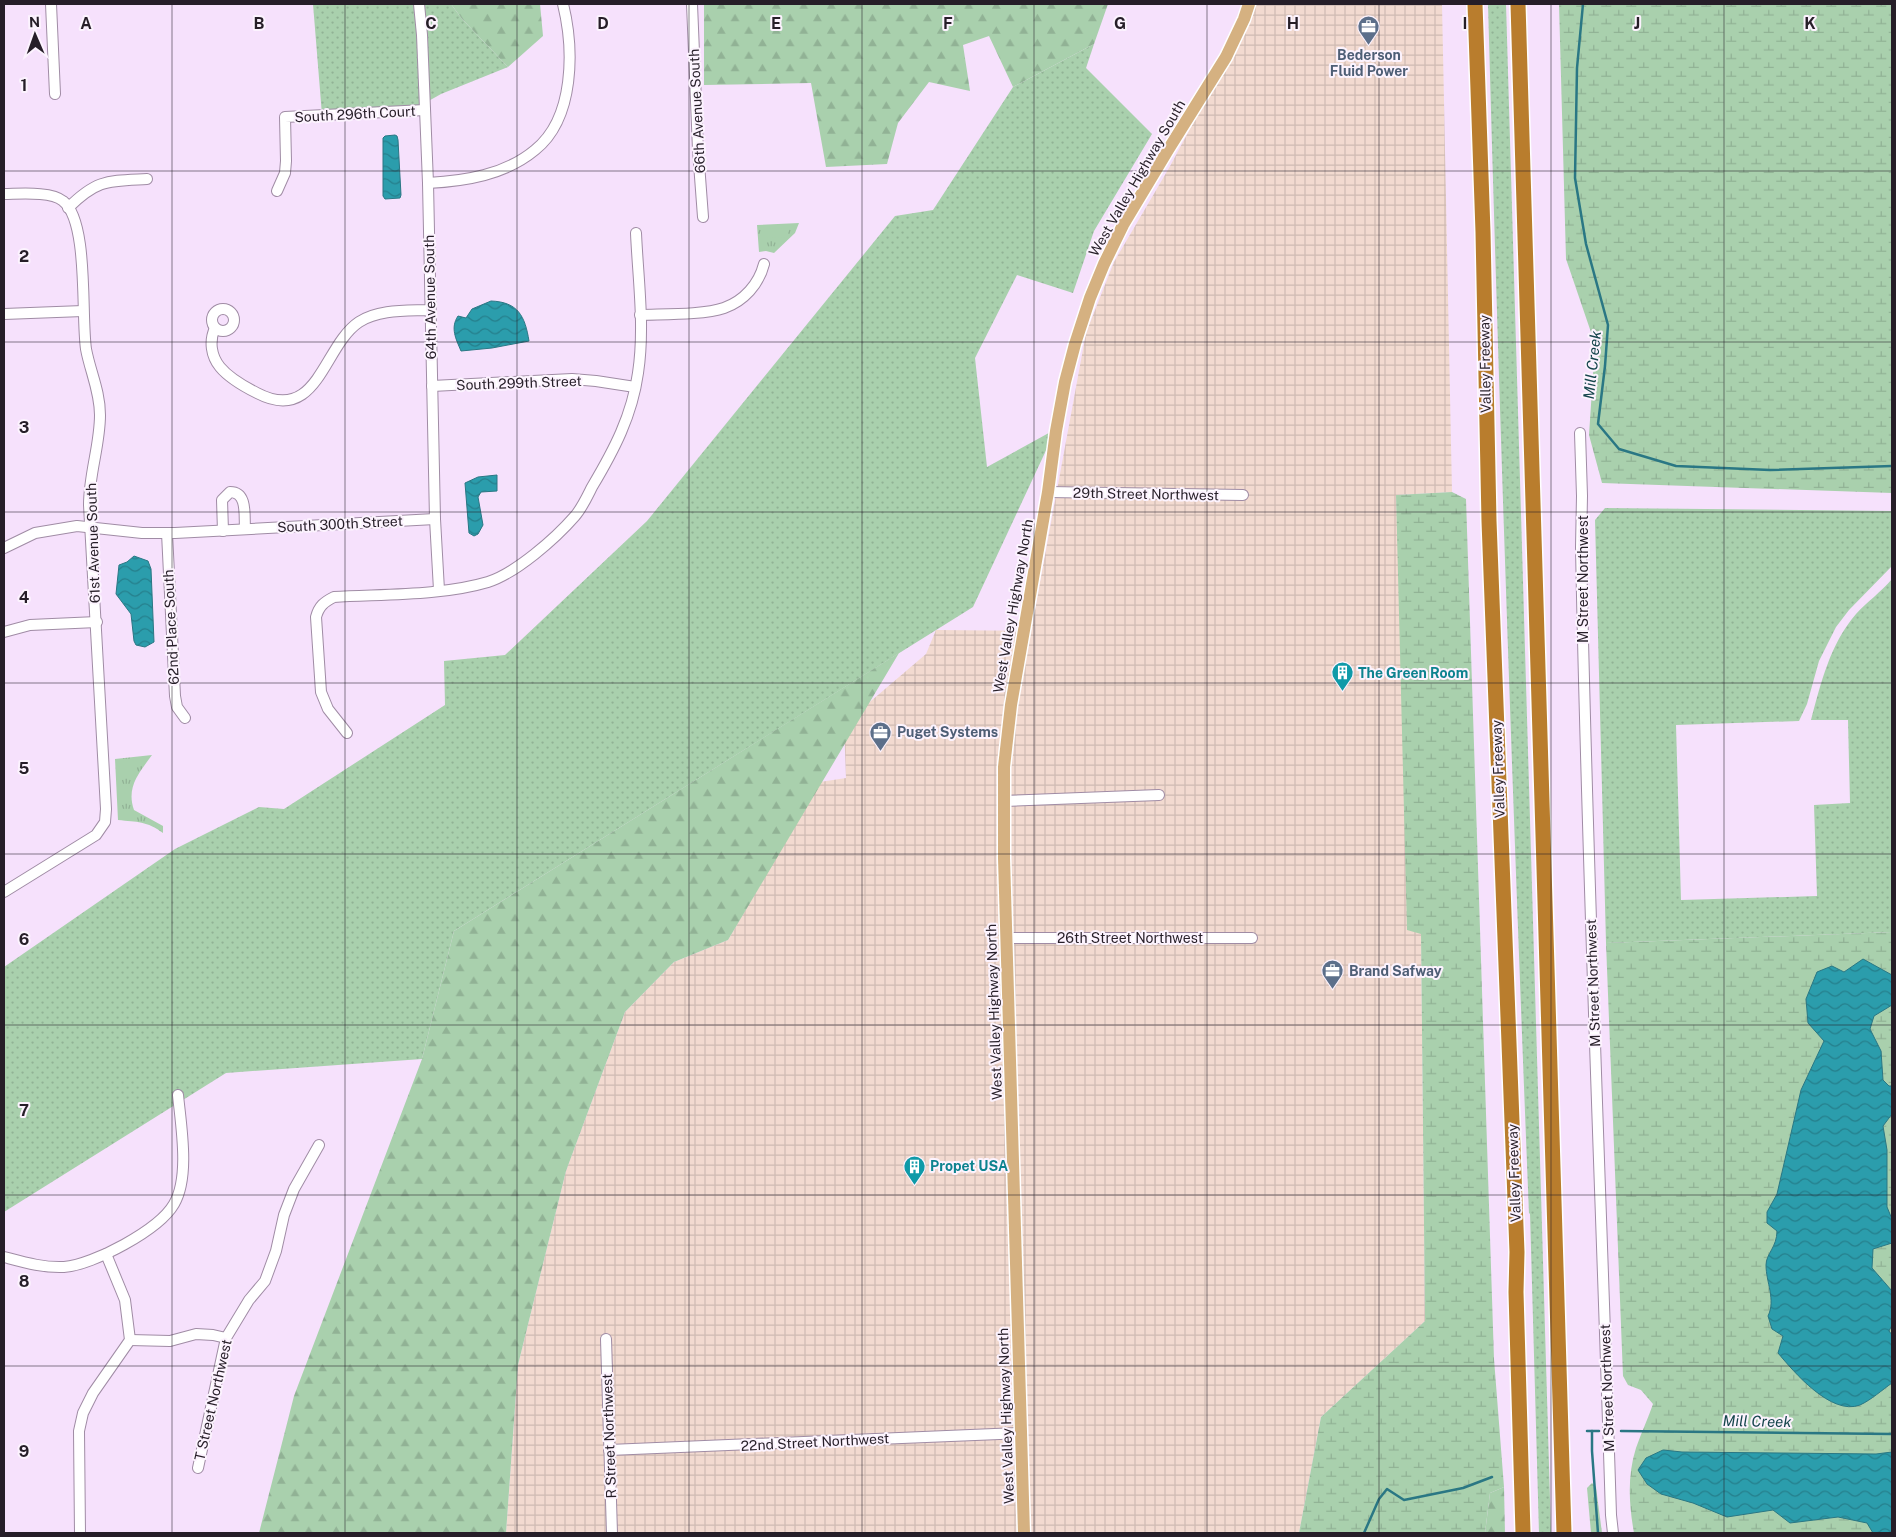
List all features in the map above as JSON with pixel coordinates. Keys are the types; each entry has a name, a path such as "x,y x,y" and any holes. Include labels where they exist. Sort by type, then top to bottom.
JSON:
{"highway":[{"name":"Valley Freeway","path":"1475,4 1483,232 1489,521 1517,1252 1516,1292 1523,1533"},
{"path":"1518,4 1564,1533"},
{"path":"1559,1366 1570,1533"}],"main road":[{"name":"West Valley Highway South","path":"1048,492 1065,382 1090,298 1104,264 1123,225 1226,57 1249,4"},
{"name":"West Valley Highway North","path":"1024,1533 1004,767 1011,705 1048,492"}],"street":[{"path":"51,4 55,94"},
{"name":"64th Avenue South","path":"419,4 422,30 428,183 434,519 439,590"},
{"path":"428,183 470,179 510,166 530,154 544,141 554,125 564,102 568,79 570,53 568,24 563,4"},
{"name":"66th Avenue South","path":"692,4 698,150 703,218"},
{"name":"South 296th Court","path":"277,191 285,173 285,117 425,110"},
{"path":"4,194 38,195 56,198 64,201 68,208 86,190 97,185 113,181 147,179"},
{"name":"61st Avenue South","path":"4,892 96,836 105,822 106,809 90,527 90,488 99,436 100,409 96,384 88,358 83,311 79,235 68,208"},
{"path":"347,733 328,709 321,692 316,617 318,608 325,601 334,597 439,590 489,582 522,564 576,516 626,426 638,373 640,315 636,233"},
{"path":"640,315 726,308 756,285 761,277 764,264"},
{"path":"215,328 212,337 212,351 221,369 260,395 283,401 296,398 311,387 343,338 360,322 372,316 388,313 430,310"},
{"path":"4,314 83,311"},
{"name":"South 299th Street","path":"432,386 572,379 596,380 635,387"},
{"name":"M Street Northwest","path":"1580,433 1581,554 1590,900 1613,1533"},
{"path":"223,531 222,500 230,492 238,493 243,499 245,530"},
{"name":"29th Street Northwest","path":"1048,492 1243,495"},
{"name":"South 300th Street","path":"4,548 42,531 77,526 142,533 166,533 434,519"},
{"name":"62nd Place South","path":"166,533 175,696 177,707 185,718"},
{"path":"4,632 30,625 96,622"},
{"path":"1004,801 1159,795"},
{"name":"26th Street Northwest","path":"1007,938 1252,938"},
{"path":"4,1258 35,1265 65,1267 106,1254 145,1233 162,1220 175,1204 182,1178 183,1155 178,1095"},
{"name":"T Street Northwest","path":"198,1468 226,1338 249,1300 265,1281 276,1250 284,1215 294,1189 319,1146"},
{"path":"80,1533 79,1431 83,1413 93,1393 130,1340 125,1300 106,1254"},
{"path":"130,1340 170,1341 196,1334 226,1338"},
{"name":"R Street Northwest","path":"606,1338 612,1533"},
{"name":"22nd Street Northwest","path":"609,1450 1021,1433"}],"shaded area":[{"path":"1257,4 1442,4 1452,492 1396,495 1421,934 1425,1321 1321,1417 1299,1533 506,1533 518,1365 566,1171 625,1012 674,962 728,940 820,782 846,778 844,724 926,654 936,630 1031,631 1086,333 1114,262 1169,168"}],"green space":[{"path":"313,4 451,4 462,19 508,67 441,94 425,103 425,110 322,115"},
{"path":"451,4 540,4 543,36 508,67 462,19"},
{"path":"704,4 1108,4 1094,44 1013,87 989,36 963,45 970,91 929,82 898,123 887,164 826,167 811,83 704,85"},
{"path":"1488,4 1506,4 1551,1533 1539,1533 1530,1213 1517,912"},
{"path":"1559,4 1892,4 1892,493 1602,483 1589,435 1595,344 1566,259"},
{"path":"1094,44 1086,68 1152,134 1094,231 1073,293 1017,275 975,358 987,467 1056,429 973,607 454,931 422,1059 226,1073 4,1212 4,967 175,849 259,807 284,809 445,705 444,661 505,655 647,521 895,216 933,210 1013,87"},
{"path":"799,223 795,233 774,253 759,252 757,225"},
{"path":"787,228 787,237 767,238 767,229"},
{"path":"1452,492 1466,499 1494,1359 1504,1487 1490,1493 1485,1533 1299,1533 1321,1417 1425,1321 1421,934 1407,930 1396,495"},
{"path":"1605,508 1892,511 1892,566 1849,610 1836,627 1819,661 1807,704 1799,721 1676,725 1681,900 1817,896 1814,805 1850,803 1848,720 1811,720 1828,664 1839,638 1856,614 1892,579 1892,932 1606,943 1595,520"},
{"path":"899,653 728,940 674,962 625,1012 566,1171 518,1365 506,1533 259,1533 294,1396 422,1059 454,931"},
{"path":"152,755 135,781 132,802 134,810 163,826 163,833 147,824 118,820 115,759"},
{"path":"1892,932 1892,1533 1634,1533 1630,1501 1631,1469 1636,1448 1653,1404 1641,1390 1628,1385 1623,1376 1606,943"},
{"path":"1592,1483 1596,1487 1602,1533 1591,1533 1587,1488"},
{"path":"1504,1487 1505,1533 1485,1533 1490,1493"}],"water":[{"path":"395,135 398,140 401,195 400,198 385,199 383,196 383,138"},
{"path":"491,301 508,304 519,312 525,324 529,341 492,348 461,351 454,329 458,316 466,318 472,309"},
{"path":"497,475 497,491 481,492 478,497 483,525 478,534 474,536 469,533 465,483 478,477"},
{"path":"134,556 148,561 151,569 154,642 145,647 136,645 131,614 116,594 119,565 127,562"},
{"path":"1863,959 1892,975 1892,1005 1874,1016 1870,1029 1881,1051 1883,1080 1889,1086 1892,1086 1892,1114 1883,1126 1887,1150 1887,1207 1892,1219 1892,1243 1873,1249 1872,1268 1892,1291 1892,1325 1889,1331 1892,1335 1892,1383 1864,1403 1849,1407 1837,1404 1814,1390 1793,1371 1778,1353 1783,1336 1772,1329 1768,1316 1771,1297 1766,1271 1766,1261 1777,1237 1777,1231 1767,1223 1767,1212 1777,1194 1801,1090 1824,1041 1808,1023 1806,999 1817,972 1832,966 1844,972"},
{"path":"1663,1450 1682,1452 1876,1454 1892,1452 1892,1533 1873,1533 1867,1523 1838,1517 1790,1523 1773,1510 1727,1517 1693,1503 1661,1494 1647,1484 1638,1470 1646,1458"}],"waterway":[{"name":"Mill Creek","path":"1583,4 1577,68 1575,178 1586,244 1608,325 1598,424 1619,449 1676,466 1770,470 1892,466"},
{"name":"Mill Creek","path":"1587,1431 1599,1431"},
{"path":"1592,1431 1598,1533"},
{"name":"Mill Creek","path":"1621,1431 1892,1434"},
{"name":"Mill Creek","path":"1364,1533 1379,1499 1387,1489 1404,1500 1463,1488 1492,1477"}],"place":[{"name":"Bederson Fluid Power","path":"1369,46"},
{"name":"The Green Room","path":"1342,692"},
{"name":"Puget Systems","path":"881,751"},
{"name":"Brand Safway","path":"1333,990"},
{"name":"Propet USA","path":"914,1185"}]}
